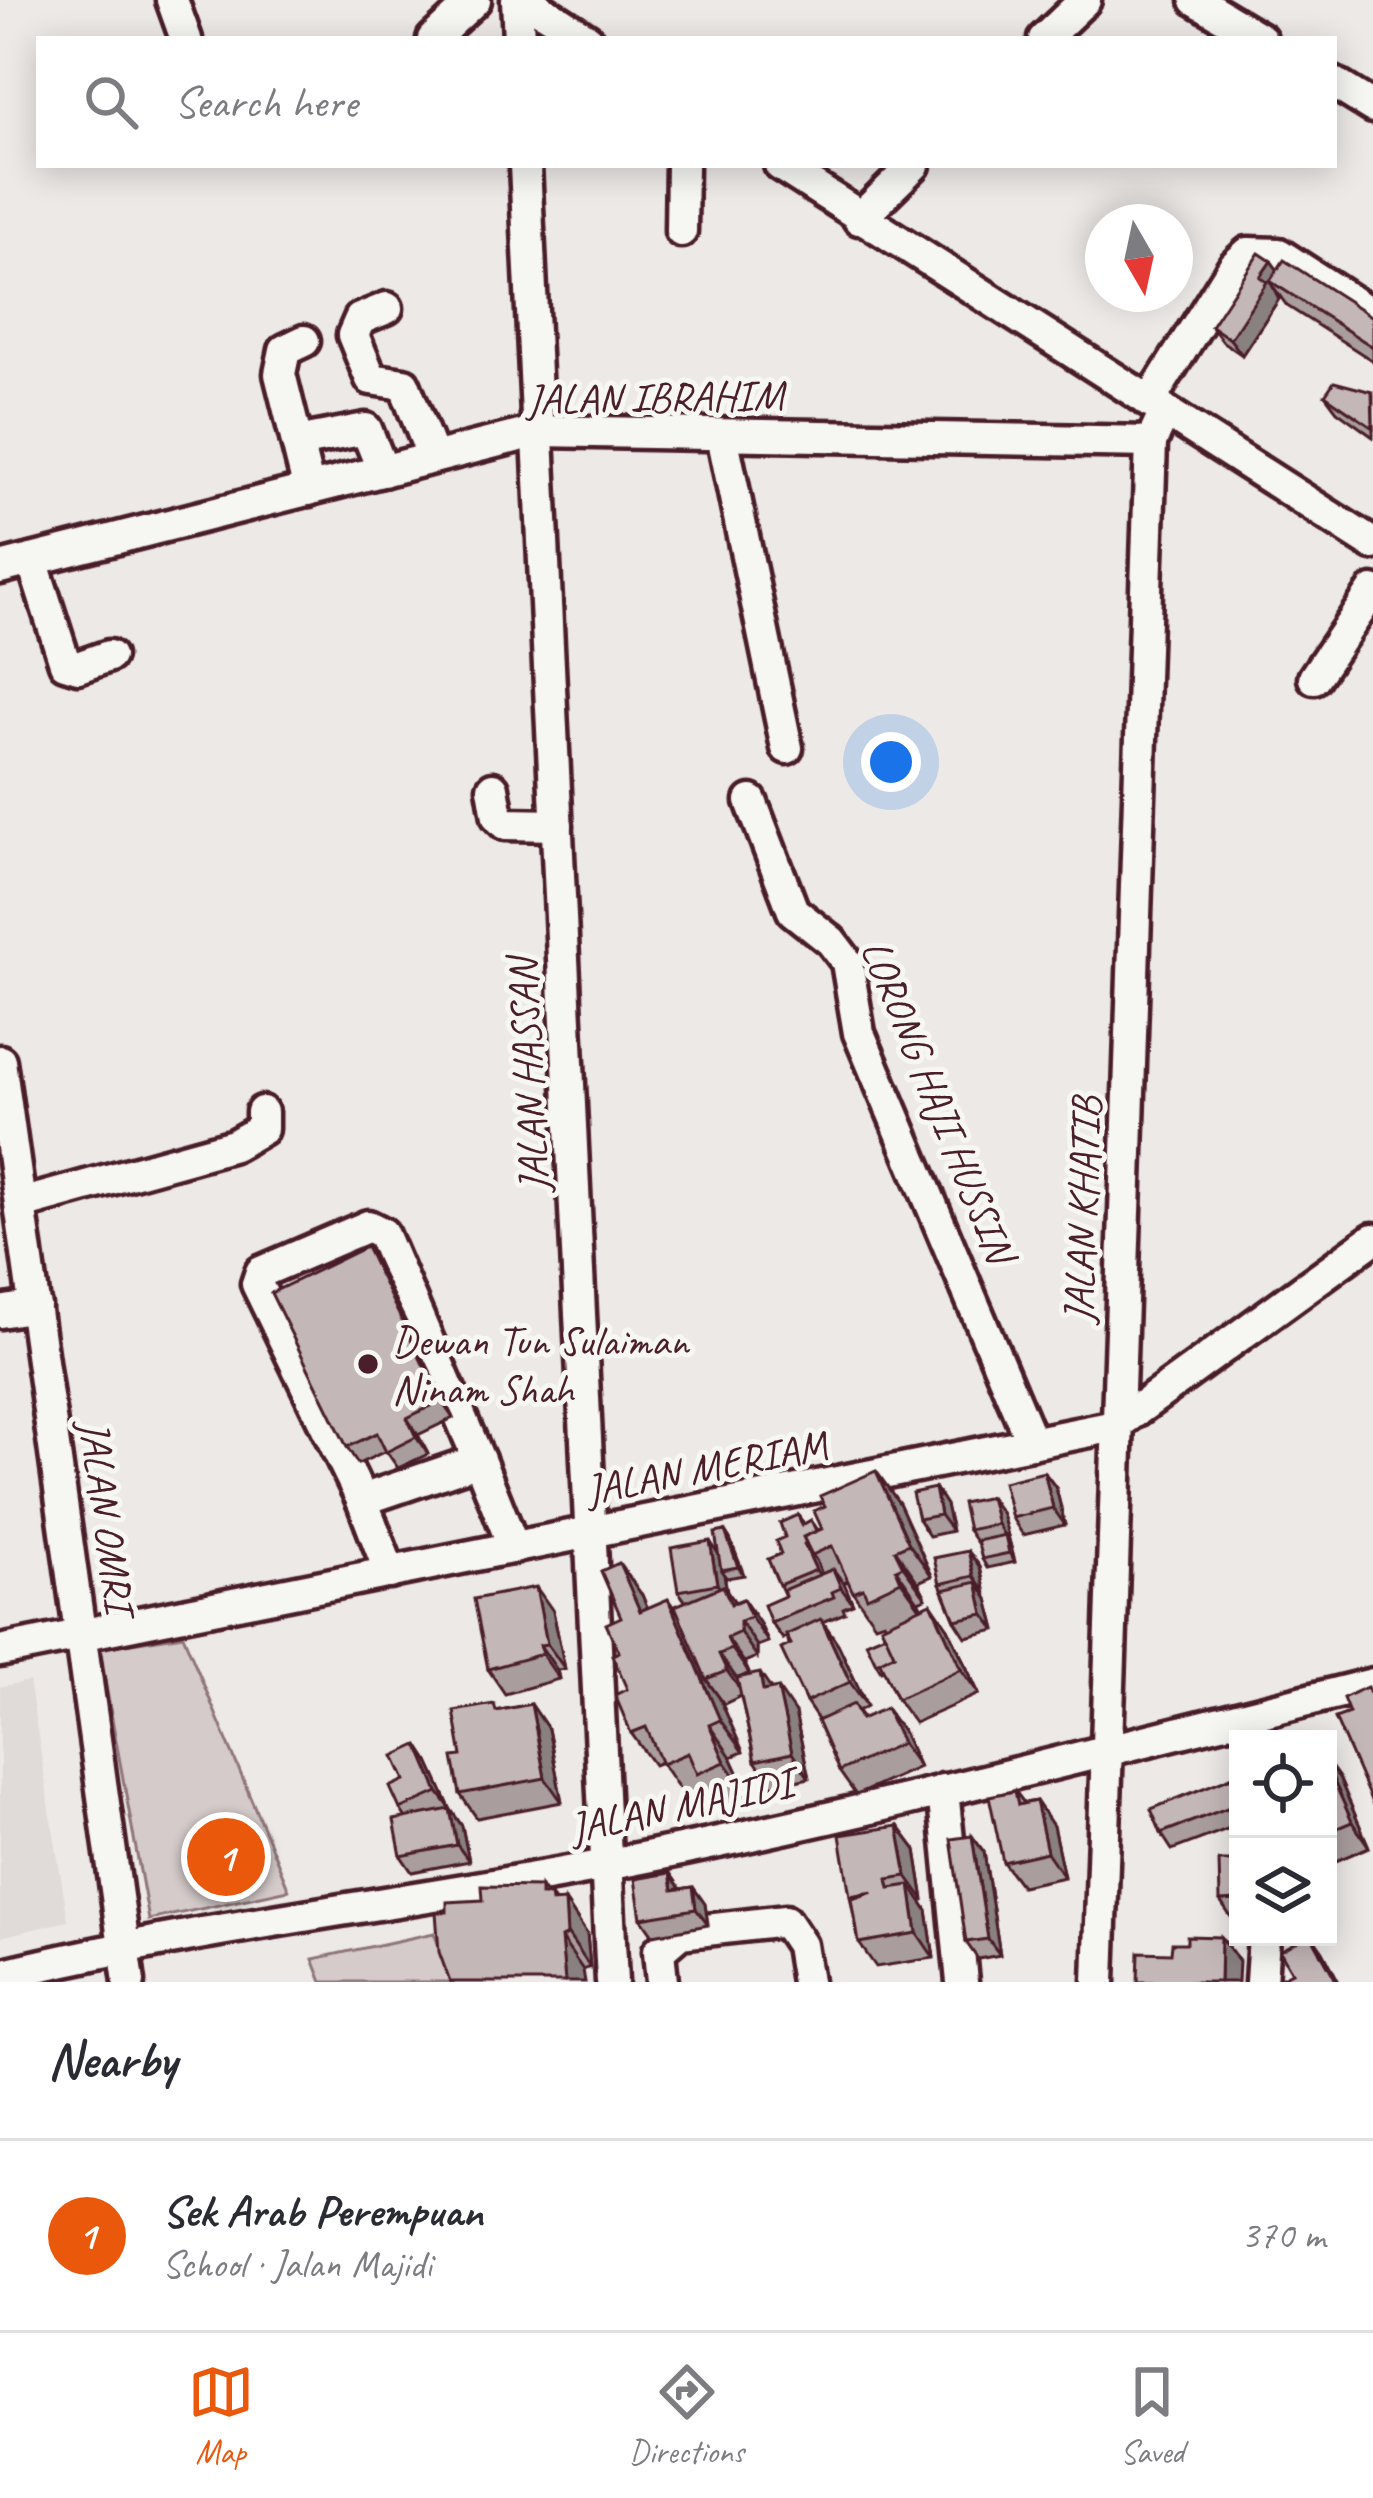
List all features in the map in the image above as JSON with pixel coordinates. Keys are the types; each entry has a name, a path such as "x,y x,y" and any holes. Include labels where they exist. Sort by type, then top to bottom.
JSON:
{"street":[{"path":"172,0 185,36"},
{"path":"436,36 475,0"},
{"path":"517,0 519,36"},
{"path":"526,0 582,36"},
{"path":"1048,36 1085,0"},
{"path":"1196,0 1256,36"},
{"path":"1337,85 1373,107"},
{"name":"JALAN HASSAN","path":"525,168 612,1982"},
{"path":"681,231 682,168"},
{"path":"784,168 1373,544"},
{"path":"859,218 911,168"},
{"path":"1150,442 1157,407 1234,266 1249,253 1280,254 1373,315"},
{"path":"387,308 360,319 352,335 371,379 404,383 433,458"},
{"path":"304,341 285,350 280,374 309,490"},
{"path":"297,442 366,429 383,471"},
{"name":"JALAN IBRAHIM","path":"0,568 539,431 1150,442"},
{"path":"722,435 788,748"},
{"name":"JALAN KHATIB","path":"1099,1982 1150,442"},
{"path":"32,560 65,663 78,667 109,656"},
{"path":"1314,678 1373,591"},
{"path":"493,788 498,817 505,824 557,825"},
{"name":"LORONG HAJI HUSSIN","path":"751,801 794,911 831,941 847,962 859,1033 1032,1443"},
{"name":"JALAN OMRI","path":"0,1061 129,1982"},
{"path":"21,1204 234,1145 262,1129 262,1112"},
{"path":"390,1574 362,1500 257,1284 261,1272 368,1226 382,1233 514,1548"},
{"name":"JALAN MERIAM","path":"0,1651 1115,1426 1373,1238"},
{"path":"0,1312 35,1306"},
{"path":"362,1500 479,1460"},
{"name":"JALAN MAJIDI","path":"0,1975 122,1945 605,1865 943,1790 1373,1684"},
{"path":"943,1790 962,1982"},
{"path":"662,1982 658,1951 665,1941 680,1933 773,1921 785,1921 795,1931 807,1982"},
{"path":"1262,1982 1264,1946"}],"shaded area":[{"path":"183,1635 289,1890 149,1920 99,1648"},
{"path":"29,1681 68,1921 0,1937 0,1687"},
{"path":"434,1933 453,1982 322,1982 313,1959"}],"building":[{"path":"1259,253 1271,261 1260,277 1267,282 1230,339 1211,326"},
{"path":"1284,260 1373,317 1373,347 1270,281"},
{"path":"1334,382 1372,392 1373,428 1325,395"},
{"name":"Dewan Tun Sulaiman Ninam Shah","path":"366,1247 441,1401 407,1418 416,1437 386,1452 377,1433 347,1447 271,1293"},
{"path":"876,1471 909,1544 895,1550 903,1566 896,1569 901,1581 867,1597 863,1588 853,1592 832,1546 812,1555 803,1537 822,1529 814,1511 825,1506 820,1496"},
{"path":"1044,1472 1053,1508 1012,1518 1003,1482"},
{"path":"935,1488 940,1515 918,1519 912,1493"},
{"path":"990,1497 997,1524 968,1530 962,1503"},
{"path":"798,1515 802,1525 811,1520 816,1531 803,1537 816,1570 779,1585 768,1559 781,1554 776,1541 785,1537 780,1523"},
{"path":"725,1531 738,1567 721,1570 715,1533"},
{"path":"1005,1535 1009,1553 982,1559 977,1541"},
{"path":"710,1541 717,1584 678,1591 671,1548"},
{"path":"968,1551 974,1576 940,1584 934,1558"},
{"path":"619,1563 640,1611 668,1599 720,1720 709,1725 725,1762 697,1774 688,1753 662,1764 646,1727 631,1733 615,1695 627,1689 612,1655 619,1652 606,1624 621,1617 601,1571"},
{"path":"833,1569 841,1588 832,1592 834,1597 771,1623 764,1605 785,1596 783,1590"},
{"path":"977,1582 984,1614 955,1620 943,1590"},
{"path":"723,1586 731,1604 743,1599 751,1617 740,1621 740,1632 727,1638 732,1649 719,1654 727,1671 706,1679 675,1606"},
{"path":"536,1587 547,1644 540,1645 542,1654 488,1669 474,1599"},
{"path":"931,1603 961,1669 897,1699 879,1660 894,1654 881,1626"},
{"path":"821,1619 850,1682 806,1702 781,1649 791,1644 786,1635"},
{"path":"885,1634 894,1654 876,1663 866,1642"},
{"path":"760,1673 763,1691 778,1688 792,1753 755,1761 737,1678"},
{"path":"1367,1687 1373,1699 1373,1805 1335,1718 1349,1713 1343,1698"},
{"path":"494,1704 496,1711 531,1704 545,1778 460,1794 453,1757 462,1756 454,1711"},
{"path":"854,1704 861,1719 886,1708 902,1743 839,1771 817,1721"},
{"path":"418,1745 438,1792 400,1809 390,1787 405,1780 394,1756"},
{"path":"1229,1778 1229,1807 1161,1833 1151,1809"},
{"path":"1337,1788 1352,1822 1337,1828"},
{"path":"1015,1791 1018,1805 1036,1801 1047,1852 1003,1862 989,1796"},
{"path":"450,1809 457,1845 401,1856 394,1820"},
{"path":"898,1826 907,1876 888,1879 890,1888 910,1885 917,1933 859,1943 852,1899 873,1892 850,1896 840,1835"},
{"path":"972,1836 988,1939 966,1942 951,1839"},
{"path":"1219,1861 1229,1861 1229,1900 1220,1901"},
{"path":"670,1873 673,1890 693,1887 696,1909 641,1918 635,1879"},
{"path":"482,1886 541,1887 541,1895 550,1895 551,1902 565,1901 567,1935 561,1938 565,1982 450,1982 439,1952 436,1912 447,1912 447,1902 483,1900"},
{"path":"1187,1936 1221,1937 1220,1982 1138,1982 1139,1952 1171,1953 1172,1943 1187,1943"},
{"path":"1289,1946 1317,1946 1337,1982 1285,1982 1282,1977 1292,1972 1280,1951"}],"place":[{"name":"Dewan Tun Sulaiman Ninam Shah","path":"368,1364"},
{"name":"Sek Arab Perempuan","path":"226,1857"}]}
